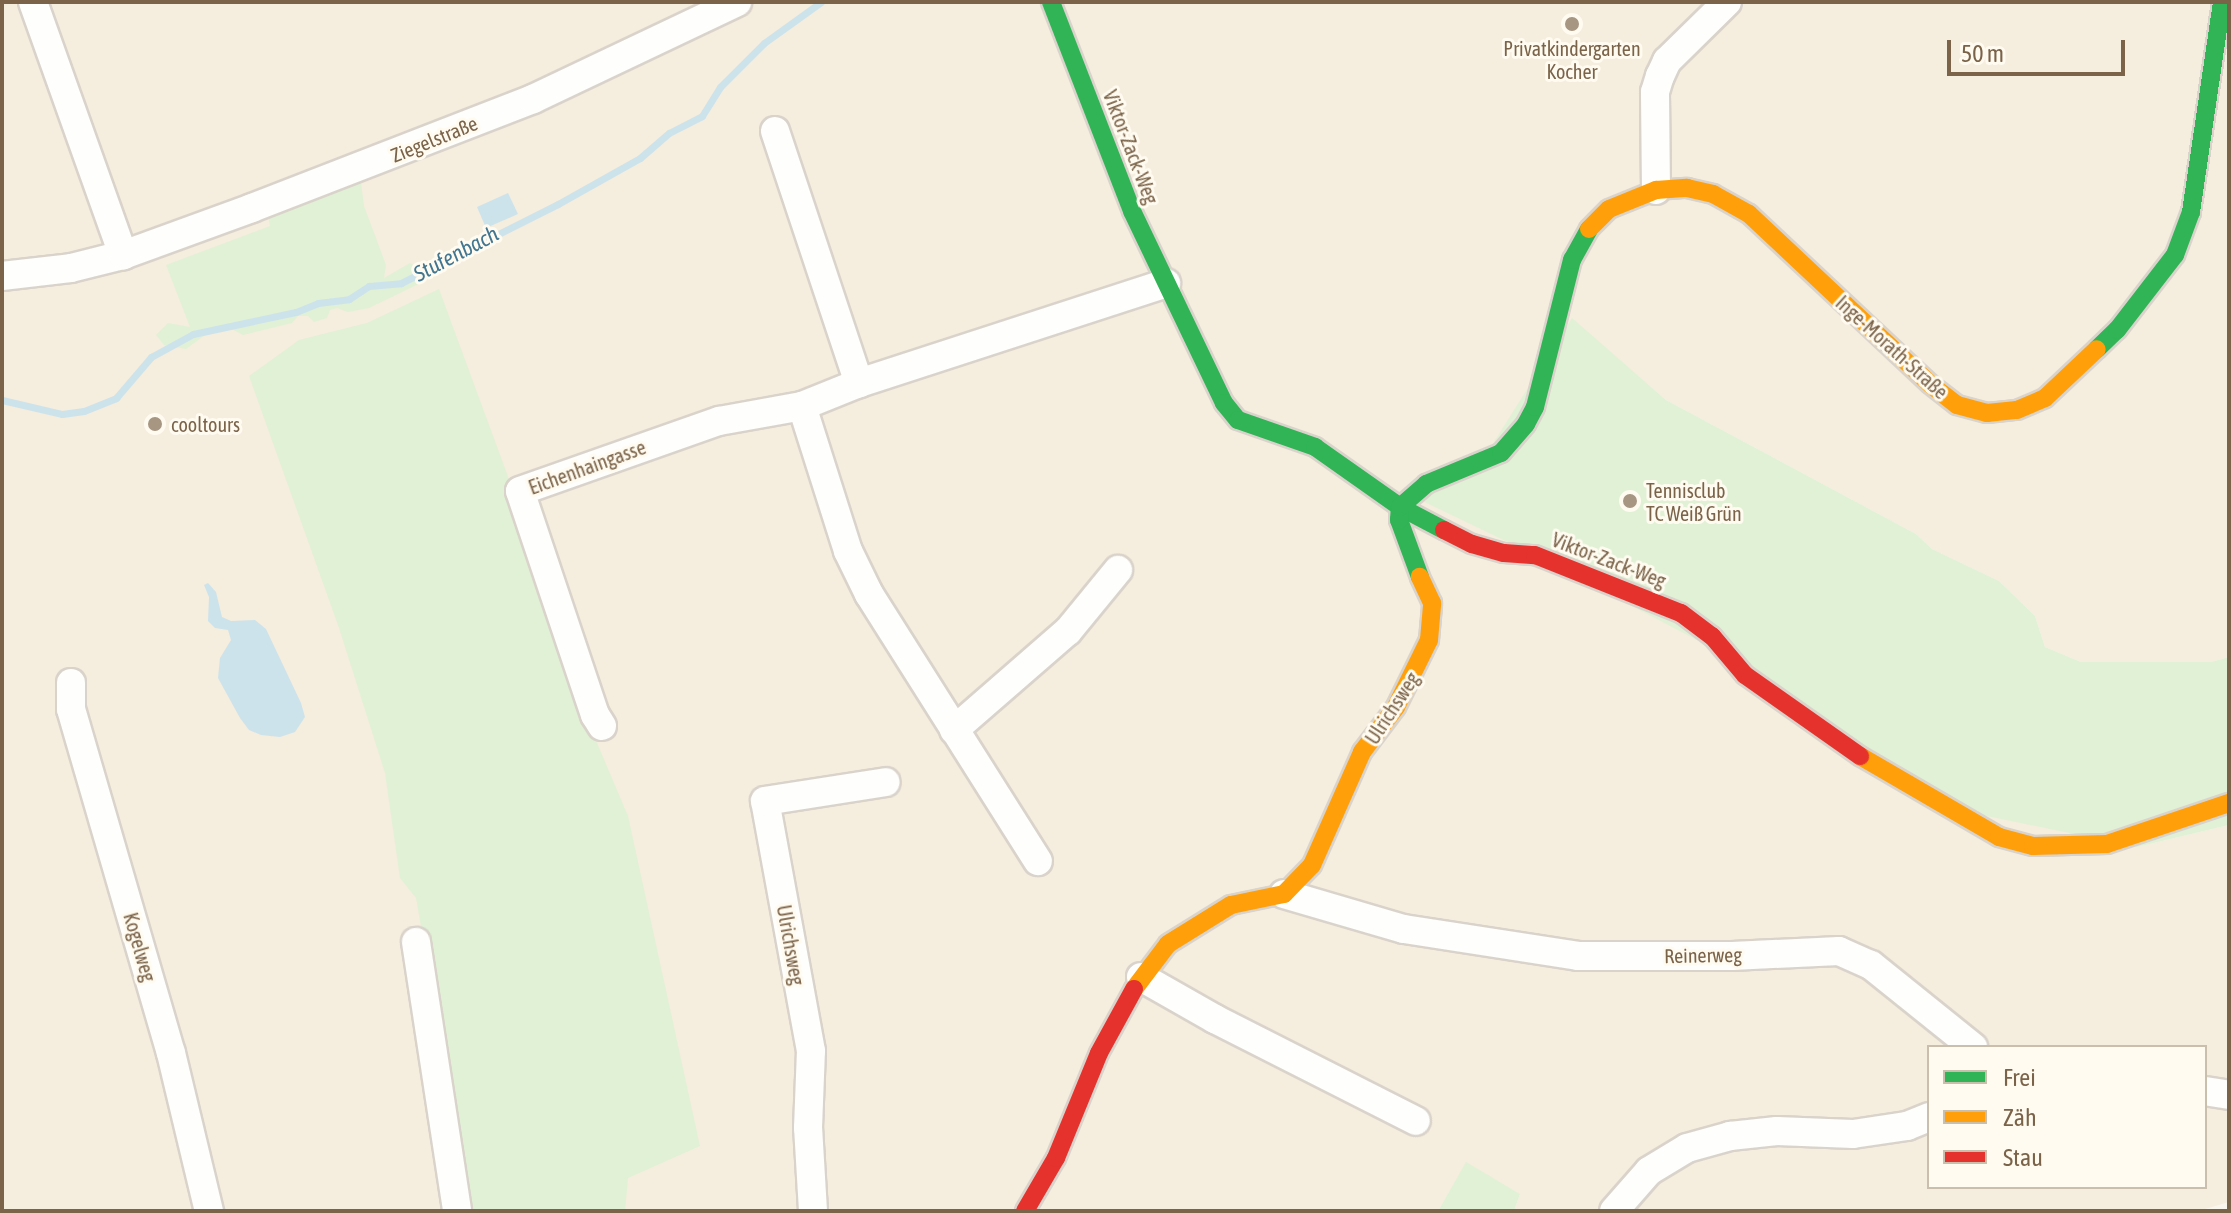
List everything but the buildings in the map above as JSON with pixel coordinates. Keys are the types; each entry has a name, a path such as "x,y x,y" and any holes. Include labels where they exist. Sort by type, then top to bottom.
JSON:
{"street":[{"path":"33,2 123,255"},
{"name":"Ziegelstraße","path":"2,276 71,268 123,255 374,163 533,99 737,2"},
{"name":"Viktor-Zack-Weg","path":"1051,2 1132,211 1230,412 1251,426 1315,447 1400,507 1472,544 1504,553 1535,555 1681,613 1712,636 1745,675 1837,742 2013,842 2033,846 2107,844 2229,803"},
{"path":"1656,190 1655,106 1660,76 1667,61 1727,2"},
{"name":"Inge-Morath-Straße","path":"1400,507 1426,484 1501,453 1512,443 1535,407 1568,274 1581,238 1609,209 1656,190 1687,188 1713,194 1749,214 1930,384 1957,405 1987,413 2017,410 2045,398 2117,330 2175,255 2191,212 2222,2"},
{"path":"775,131 859,383"},
{"name":"Eichenhaingasse","path":"602,726 590,701 520,491 719,421 802,406 859,383 1166,283"},
{"path":"802,406 848,551 869,594 1038,861"},
{"name":"Ulrichsweg","path":"1284,894 1312,865 1362,752 1396,707 1426,654 1433,612 1426,585 1407,546 1399,520 1400,507"},
{"path":"954,730 1068,631 1118,570"},
{"name":"Kogelweg","path":"71,683 71,709 171,1053 209,1211"},
{"name":"Ulrichsweg","path":"813,1211 808,1128 811,1051 765,801 886,782"},
{"path":"1025,1211 1056,1158 1099,1053 1141,977 1168,944 1195,925 1231,905 1284,894"},
{"name":"Reinerweg","path":"1284,894 1404,929 1578,956 1732,956 1839,951 1871,965 1971,1045"},
{"path":"416,942 457,1211"},
{"path":"1141,977 1215,1019 1416,1121"},
{"path":"2207,1091 2229,1095"},
{"path":"1614,1211 1649,1171 1687,1148 1730,1136 1777,1131 1853,1134 1907,1126 1927,1118"}],"shaded area":[{"path":"2,2 2229,2 2229,657 2211,662 2081,662 2045,647 2035,616 1999,581 1932,549 1916,534 1666,400 1572,319 1535,555 2137,847 2229,825 2229,1202 2198,1211 1514,1211 1520,1194 1466,1163 1438,1211 2,1211"}],"green space":[{"path":"361,182 364,206 386,265 384,278 410,263 433,277 369,308 348,312 337,308 330,310 327,318 314,322 308,316 298,316 292,323 243,335 232,329 205,335 186,349 164,345 156,335 168,323 190,327 166,265 270,226 268,217"},
{"path":"439,289 510,482 589,724 628,816 700,1146 628,1178 625,1211 472,1211 416,898 400,878 385,773 339,628 249,376 299,340 367,323"},
{"path":"1572,318 1666,400 1916,534 1932,549 1999,581 2035,616 2045,647 2081,662 2211,662 2229,657 2229,825 2137,847 1914,801 1733,659 1535,555 1410,495 1482,461"},
{"path":"1466,1162 1520,1194 1514,1211 1438,1211"}],"water":[{"path":"508,193 518,214 486,228 477,207"},
{"path":"208,583 216,592 222,617 231,621 255,620 266,629 305,717 295,732 280,737 261,735 249,730 240,718 218,678 220,658 231,640 228,630 215,628 208,621 209,597 204,585"}],"waterway":[{"name":"Stufenbach","path":"2,400 62,414 84,411 116,398 151,357 193,334 296,312 318,303 349,299 369,286 401,283 558,204 640,158 669,133 702,116 720,87 764,43 821,2"}],"traffic: fast":[{"path":"1051,2 1132,211 1224,403 1238,420 1315,447 1400,507 1444,530"},
{"path":"2097,349 2117,330 2175,255 2191,212 2222,2"},
{"path":"1420,577 1399,520 1400,507 1426,484 1501,453 1526,424 1535,407 1572,260 1589,229"}],"traffic: slow":[{"path":"1589,229 1609,209 1656,190 1687,188 1713,194 1749,214 1930,384 1957,405 1987,413 2017,410 2045,398 2097,349"},
{"path":"1134,989 1168,944 1231,905 1284,894 1312,865 1362,752 1396,707 1429,640 1432,603 1420,577"},
{"path":"1860,756 1999,837 2033,846 2107,844 2229,803"}],"traffic: jam":[{"path":"1444,530 1472,544 1504,553 1535,555 1681,613 1712,636 1745,675 1860,756"},
{"path":"1025,1211 1056,1158 1099,1053 1134,989"}],"place":[{"name":"Privatkindergarten Kocher","path":"1572,24"},
{"name":"cooltours","path":"155,424"},
{"name":"Tennisclub TC Weiß Grün","path":"1630,501"}]}
